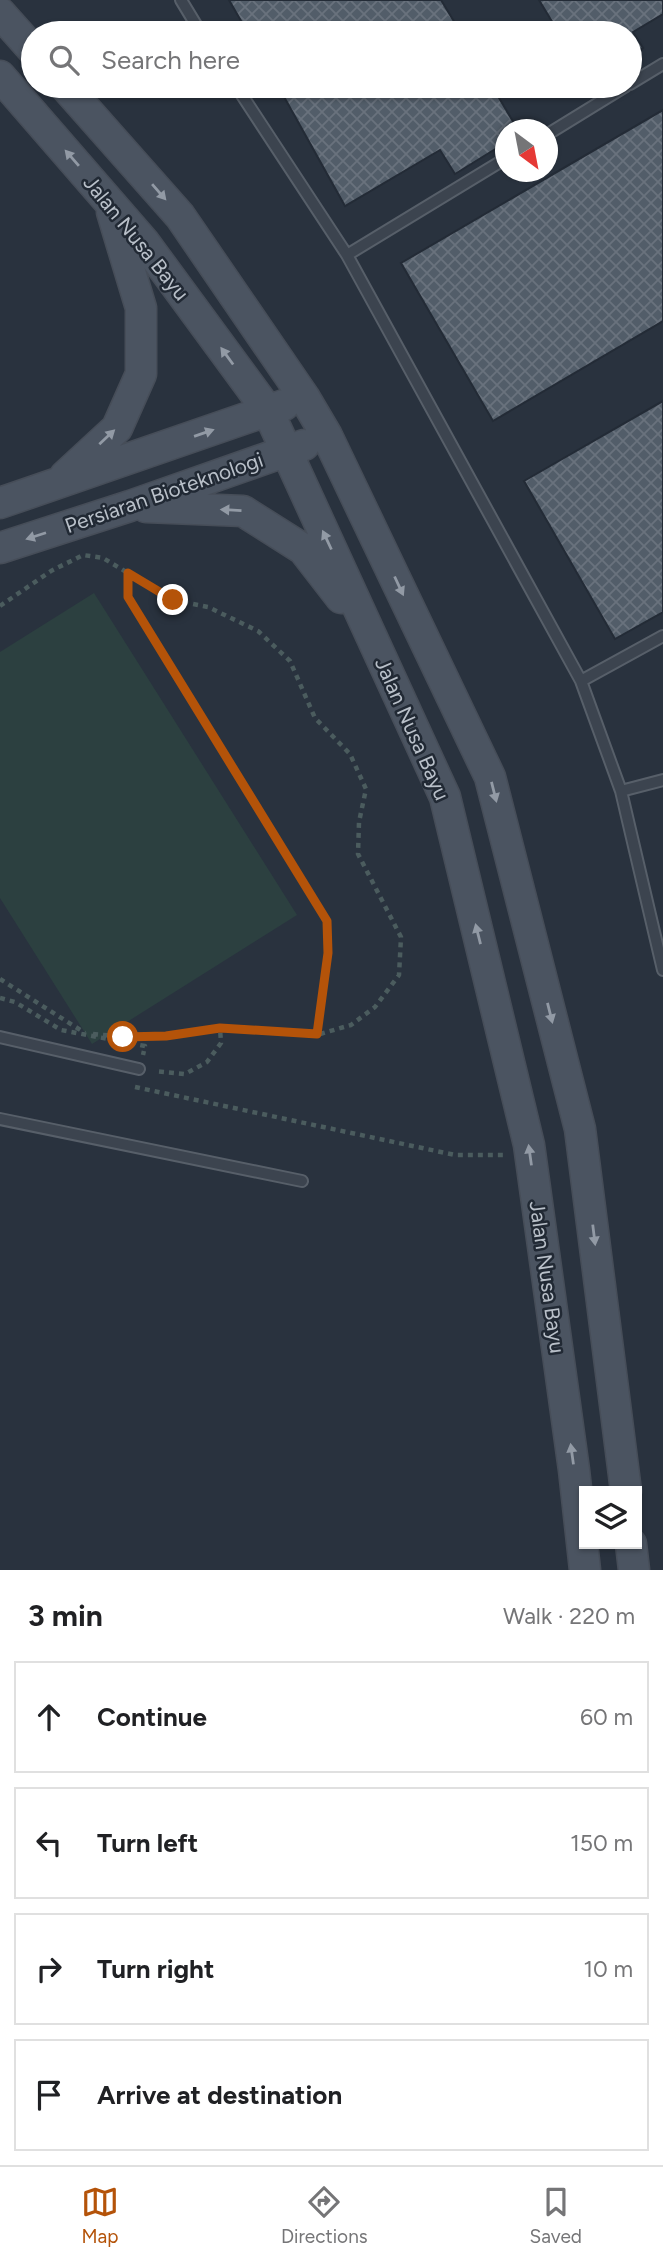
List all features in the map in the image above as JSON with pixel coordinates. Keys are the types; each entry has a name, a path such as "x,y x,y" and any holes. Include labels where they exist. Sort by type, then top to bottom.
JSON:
{"main road":[{"path":"0,13 21,37"},
{"name":"Jalan Nusa Bayu","path":"0,76 144,242 268,411 445,797 529,1145 574,1470 585,1570"},
{"name":"Jalan Nusa Bayu","path":"76,98 180,216 304,397 327,436 490,777 580,1129 625,1486"},
{"path":"57,484 117,428 141,374 141,308 109,202"},
{"name":"Persiaran Bioteknologi","path":"0,503 304,397"},
{"name":"Persiaran Bioteknologi","path":"0,548 130,506 327,436"},
{"path":"130,506 243,511 303,550 370,634"},
{"path":"632,1549 634,1570"}],"lane":[{"path":"181,0 194,21"},
{"path":"642,77 663,64"},
{"path":"244,98 347,255 581,681 621,792 663,970"},
{"path":"558,128 607,98"},
{"path":"347,255 495,166"},
{"path":"581,681 663,636"},
{"path":"621,792 663,780"},
{"path":"0,1037 139,1069"},
{"path":"0,1119 302,1181"}],"path":[{"path":"0,606 51,571 83,555 103,558 173,600 208,607 258,631 290,661 315,718 349,754 366,789 359,822 358,854 401,937 398,975 375,1007 351,1026 317,1034 220,1028 166,1036 123,1037 81,1032 0,979"},
{"path":"128,573 128,597 327,921 328,953 317,1034"},
{"path":"0,998 15,1002 61,1030 145,1046 135,1087 455,1155 506,1156 503,1142"},
{"path":"139,1069 185,1074 207,1062 221,1043 220,1028"}],"green space":[{"path":"94,593 297,915 92,1044 0,898 0,652"}],"building":[{"path":"229,0 441,0 454,21 241,21"},
{"path":"539,0 663,0 663,14 642,27 642,21 552,21"},
{"path":"285,98 499,98 512,119 495,119 495,149 455,174 440,150 345,206"},
{"path":"663,110 663,321 493,421 401,263 540,182 558,182 558,171"},
{"path":"663,401 663,612 615,639 524,481"}],"route":[{"path":"123,1037 166,1036 220,1028 317,1034 328,953 327,921 128,597 128,573 173,600"}]}
